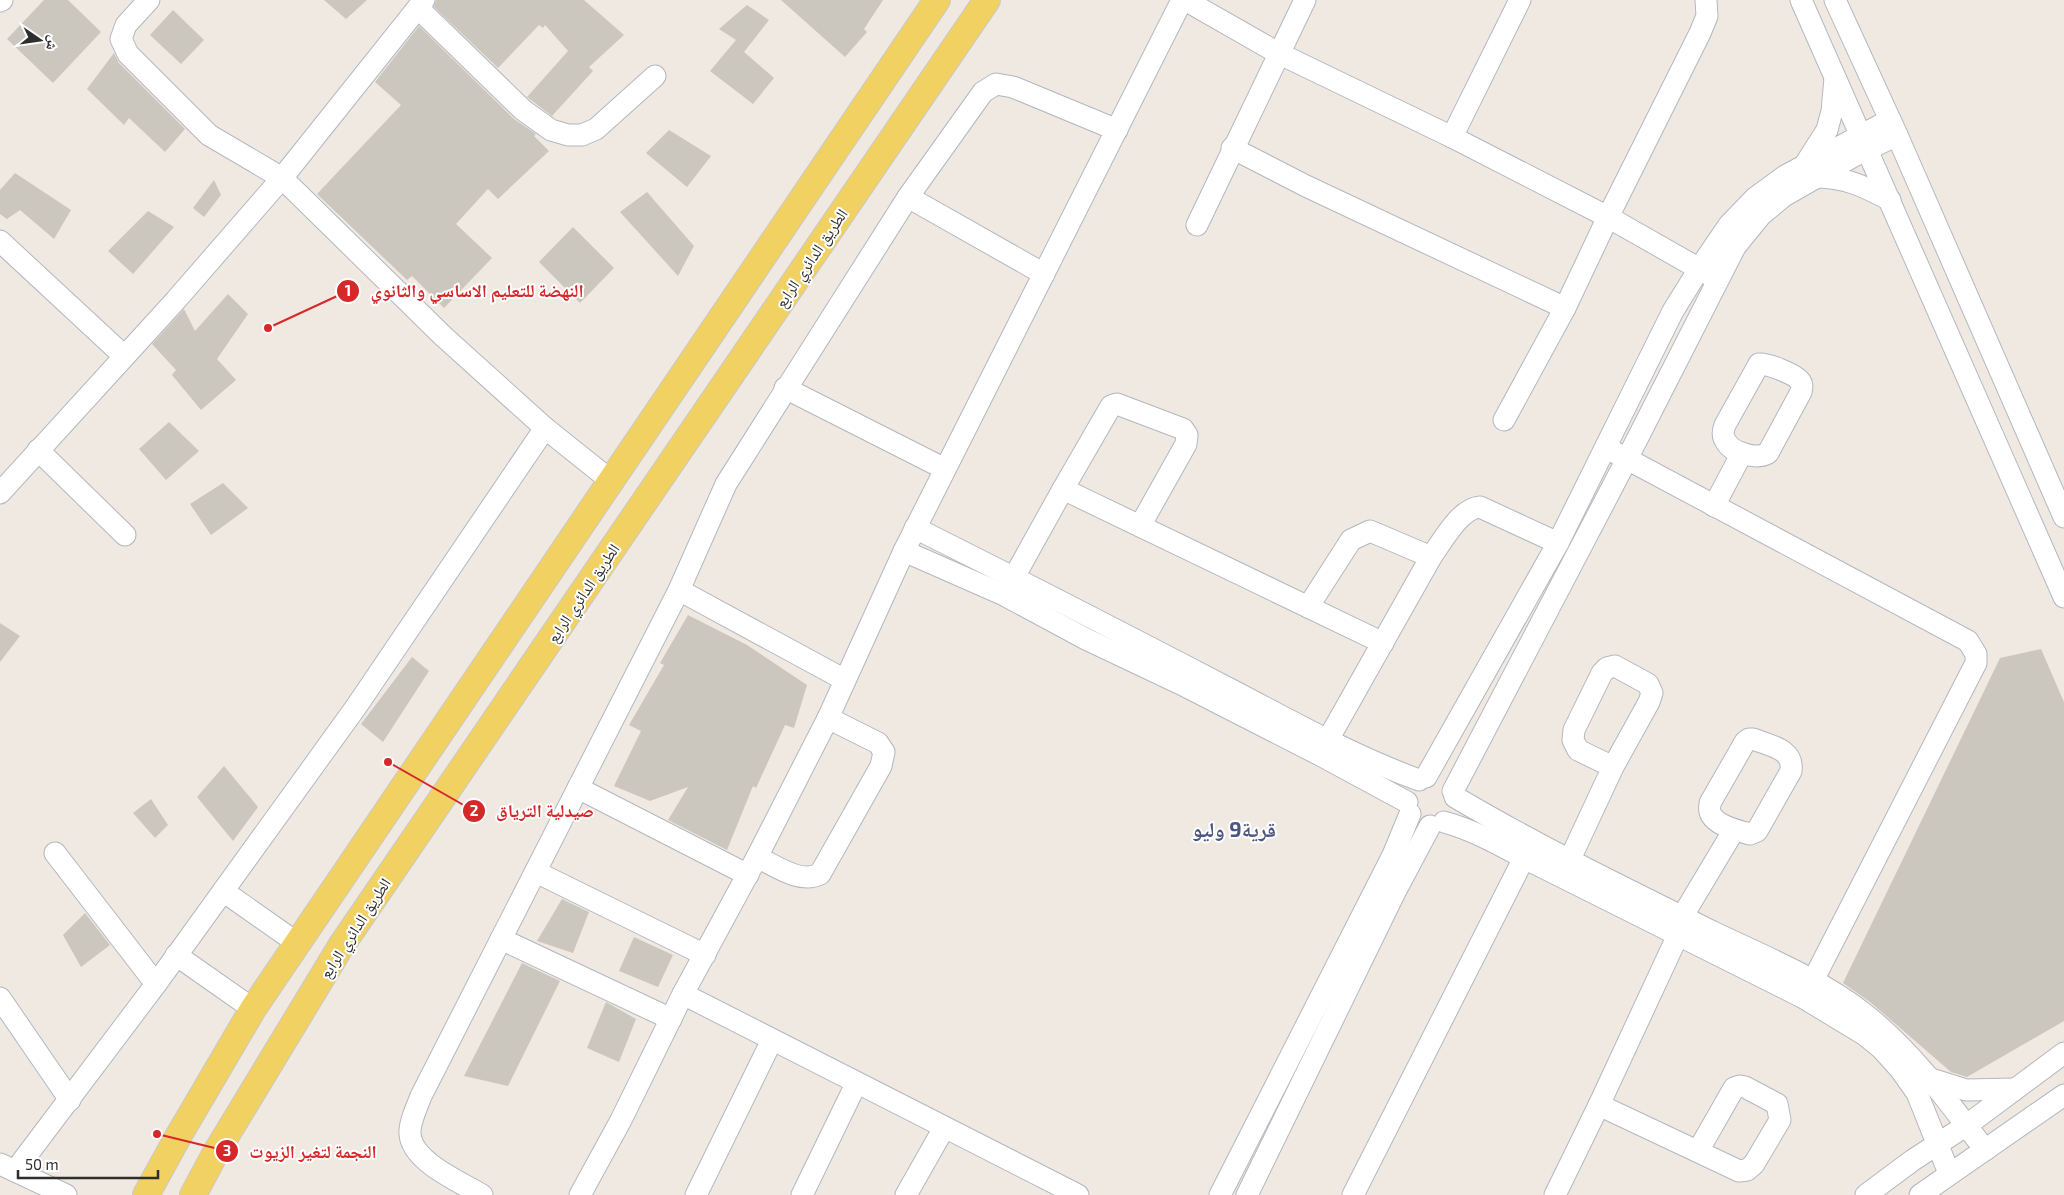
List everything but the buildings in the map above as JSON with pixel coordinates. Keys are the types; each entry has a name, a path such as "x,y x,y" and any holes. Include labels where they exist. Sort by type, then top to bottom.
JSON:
{"main road":[{"path":"146,1195 179,1134 252,1009 937,0"},
{"name":"الطريق الدائري الرابع","path":"194,1195 215,1154 341,946 987,0"}],"street":[{"path":"149,0 126,25 121,39 128,54 209,135 282,178 443,336 545,428 610,480"},
{"path":"580,1195 621,1120 683,994 753,866 828,718 915,528 1184,0 1278,53 1452,137 1608,217 1718,278"},
{"path":"1196,225 1305,0"},
{"path":"1452,137 1520,0"},
{"path":"1504,420 1565,308 1608,217 1700,33 1707,16 1706,0"},
{"path":"1801,0 2064,597"},
{"path":"1836,0 2062,507"},
{"path":"0,493 282,178 421,4 523,110 551,130 568,135 582,135 596,129 655,76"},
{"path":"1811,171 1827,130 1832,111 1835,78"},
{"path":"482,1195 424,1160 415,1148 410,1134 421,1096 679,590 726,484 908,197 984,92 996,84 1013,87 1117,130"},
{"path":"1454,794 1735,247 1760,215 1811,171 1894,128"},
{"path":"1232,148 1306,186 1565,308"},
{"path":"1220,1195 1393,856 1408,808 1410,790 1422,779 1558,542 1673,311 1699,269 1729,225 1755,198 1784,176 1811,171 1853,182 1890,200"},
{"path":"908,197 1044,274"},
{"path":"0,241 124,356"},
{"path":"786,388 946,468"},
{"path":"1009,586 1111,406 1117,404 1183,429 1187,435 1186,444 1140,526"},
{"path":"66,1195 7,1168 70,1100 156,984 356,707 545,428"},
{"path":"1606,448 1968,641 1976,654 1976,663 1808,989"},
{"path":"38,450 126,535"},
{"path":"1714,506 1742,453"},
{"path":"1063,489 1383,643"},
{"path":"1324,747 1431,557 1461,516 1474,507 1480,507 1558,542"},
{"path":"915,528 1009,586 1086,639 1324,747 1398,773 1422,779 1439,778 1450,785 1454,794 1455,806 1451,815 1437,824 1396,890 1247,1195"},
{"path":"1308,607 1351,540 1361,534 1370,531 1431,557"},
{"path":"904,551 1009,586"},
{"path":"679,590 846,680"},
{"path":"1570,859 1613,767 1649,702 1652,693 1648,684 1614,666 1607,668 1602,673 1574,730 1573,740 1578,750 1613,767"},
{"path":"578,788 753,866 802,878 812,878 820,874 881,766 884,752 878,743 828,718"},
{"path":"1753,738 1787,753 1792,762 1791,771 1757,831 1750,834 1734,830 1716,820 1710,812 1710,804 1745,742 1753,738"},
{"path":"1324,747 1408,808 1419,823 1463,827 1524,858 1680,926 1808,989 1881,1048 1900,1069 1924,1086 1966,1125 1985,1150"},
{"path":"1454,794 1570,859 1680,926"},
{"path":"1554,1195 1599,1105 1680,926 1734,830"},
{"path":"55,853 156,984"},
{"path":"1353,1195 1524,858"},
{"path":"536,872 705,955"},
{"path":"223,891 297,944"},
{"path":"501,939 671,1019"},
{"path":"176,955 252,1009"},
{"path":"683,994 856,1084 1078,1195"},
{"path":"0,998 70,1100"},
{"path":"696,1195 772,1040"},
{"path":"1866,1195 2064,1053"},
{"path":"802,1195 856,1084"},
{"path":"1924,1086 1966,1090 2015,1089"},
{"path":"1924,1086 1939,1144 1950,1173"},
{"path":"1913,1160 1922,1122 1921,1108 1924,1086"},
{"path":"1920,1195 2064,1095"},
{"path":"1599,1105 1698,1151"},
{"path":"906,1195 944,1128"}],"place":[{"name":"النهضة للتعليم الاساسي والثانوي","path":"268,328"},
{"name":"صيدلية الترياق","path":"388,762"},
{"name":"النجمة لتغير الزيوت","path":"157,1134"}],"district":[{"name":"قرية9 وليو","path":"1234,830"}]}
